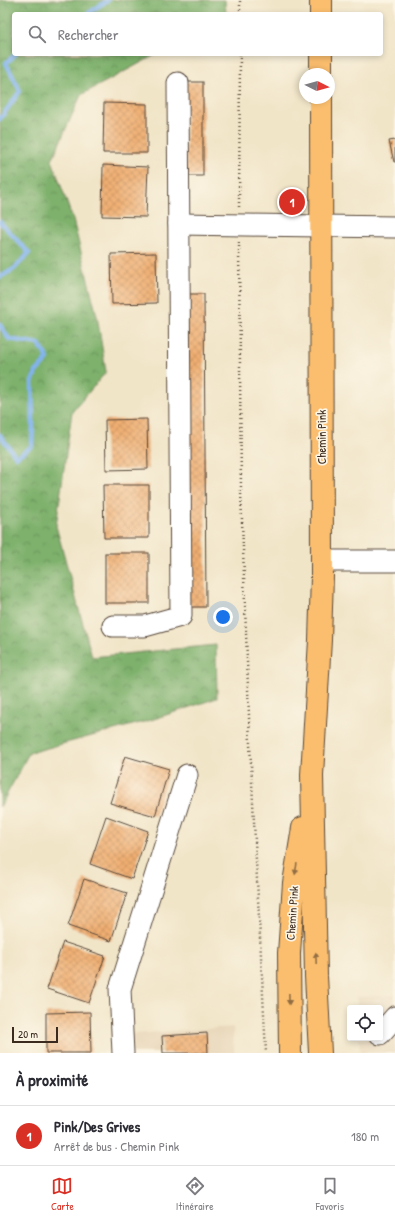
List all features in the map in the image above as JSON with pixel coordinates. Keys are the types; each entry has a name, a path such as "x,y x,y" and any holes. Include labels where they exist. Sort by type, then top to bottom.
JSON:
{"main road":[{"path":"321,0 321,12"},
{"path":"321,56 321,68"},
{"name":"Chemin Pink","path":"320,1053 316,960 312,775 320,647 322,561 321,104"},
{"name":"Chemin Pink","path":"290,1053 289,953 294,883 312,775"}],"street":[{"path":"113,626 145,626 181,616 178,83"},
{"path":"179,224 395,227"},
{"path":"322,561 395,561"},
{"path":"123,1053 120,989 187,775"},
{"path":"383,1031 395,1017"},
{"path":"378,1041 379,1053"}],"path":[{"path":"240,0 240,12"},
{"path":"239,209 240,56"},
{"path":"239,236 242,500 250,744 266,1053"}],"shaded area":[{"path":"395,995 395,1053 360,1053 359,1041 383,1041 383,1005 357,1005 357,997"},
{"path":"233,1027 234,1053 132,1053 131,1034"}],"green space":[{"path":"0,0 225,0 226,12 12,12 12,56 153,56 81,95 52,160 73,220 97,316 106,372 72,412 56,526 92,657 216,645 217,698 151,720 29,753 0,807"}],"building":[{"path":"186,82 203,82 203,176 186,176"},
{"path":"104,103 147,104 147,153 103,153"},
{"path":"395,140 395,162 394,162 389,141"},
{"path":"103,165 148,167 146,217 102,216"},
{"path":"156,253 157,303 112,304 111,254"},
{"path":"186,294 204,294 206,607 188,607"},
{"path":"147,419 148,469 106,470 105,420"},
{"path":"103,485 149,485 149,538 104,538"},
{"path":"105,553 149,553 149,603 105,603"},
{"path":"125,756 169,769 155,816 110,803"},
{"path":"106,816 148,831 132,879 90,864"},
{"path":"84,879 127,893 111,941 68,926"},
{"path":"63,942 105,956 89,1003 47,989"},
{"path":"90,1012 91,1053 46,1053 46,1013"},
{"path":"207,1033 208,1053 163,1053 162,1036"}],"waterway":[{"path":"90,12 108,0"},
{"path":"0,119 20,91 6,63 14,56"},
{"path":"0,222 29,253 14,269 0,277"},
{"path":"0,325 9,339 39,344 48,359 36,372 32,382 32,446 16,457 0,435"}],"place":[{"name":"Pink/Des Grives","path":"292,202"}]}
